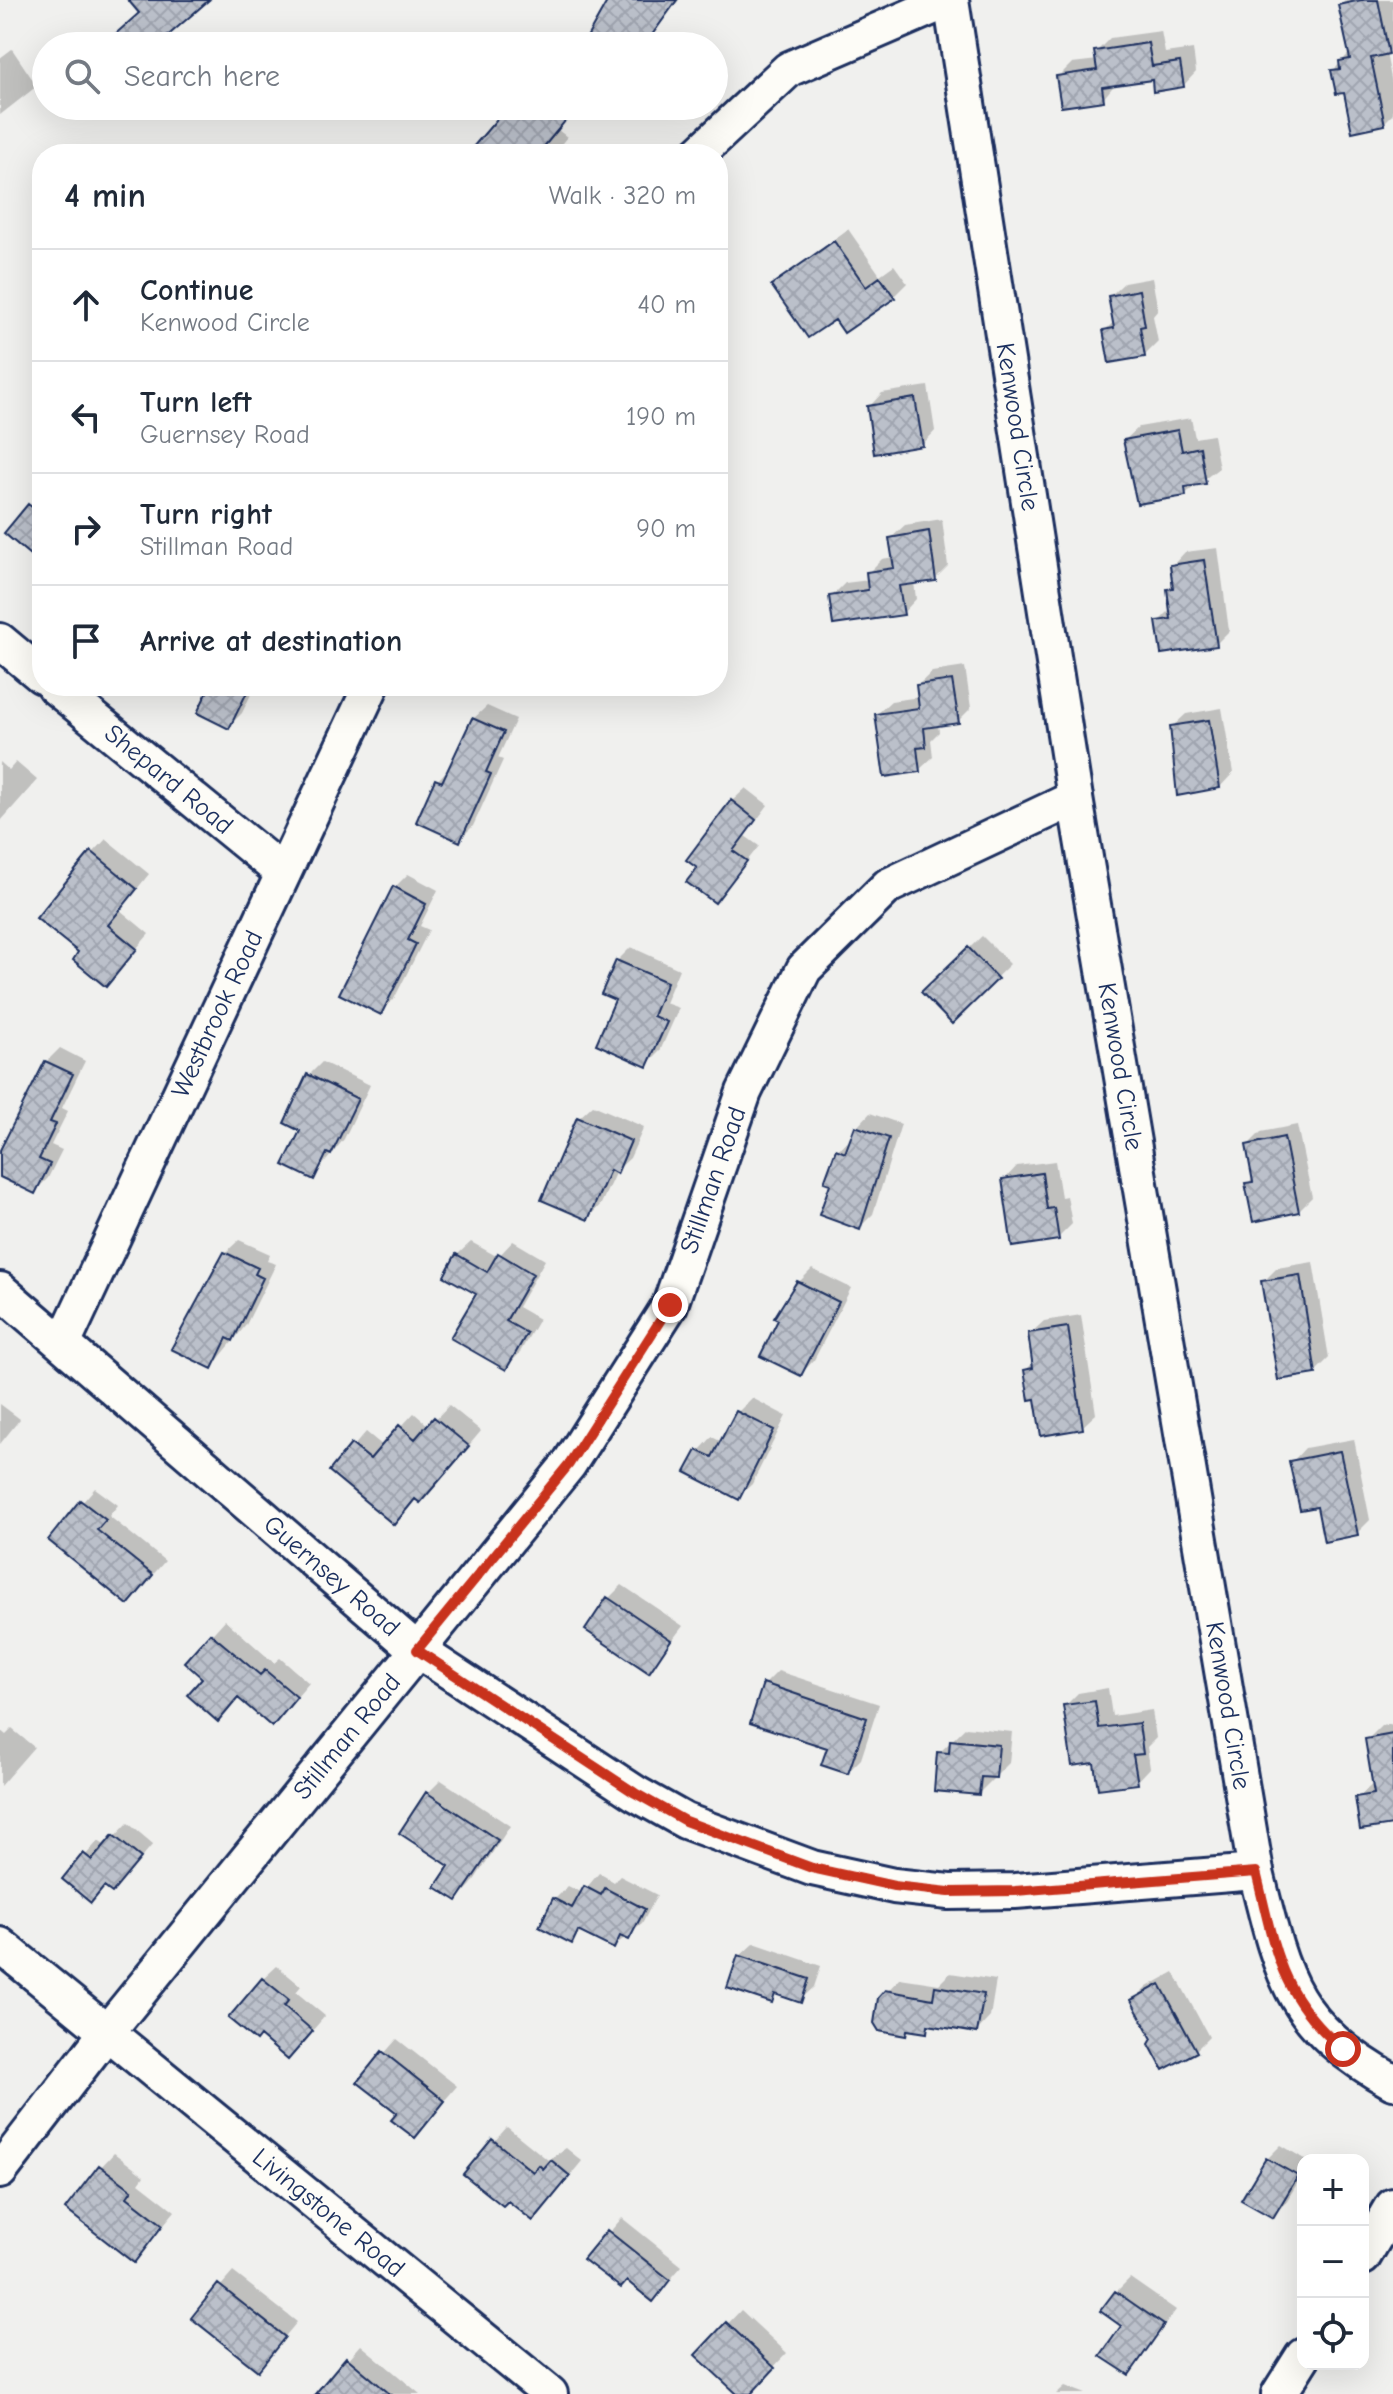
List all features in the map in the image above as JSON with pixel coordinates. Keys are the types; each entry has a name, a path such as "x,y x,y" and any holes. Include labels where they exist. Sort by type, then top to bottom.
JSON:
{"street":[{"path":"709,144 789,69 950,0"},
{"name":"Kenwood Circle","path":"950,0 1075,798 1256,1872 1277,1958 1298,2005 1317,2028 1393,2082"},
{"path":"0,641 32,668"},
{"name":"Shepard Road","path":"66,696 283,873"},
{"name":"Westbrook Road","path":"64,1342 366,696"},
{"name":"Stillman Road","path":"0,2171 107,2032 569,1464 670,1305 744,1092 804,969 888,886 1075,798"},
{"name":"Guernsey Road","path":"0,1290 64,1342 417,1650 635,1793 685,1821 812,1868 894,1886 949,1892 1015,1891 1256,1872"},
{"path":"0,1945 107,2032"},
{"name":"Livingstone Road","path":"107,2032 550,2394"},
{"path":"1369,2247 1393,2206"},
{"path":"1279,2394 1297,2366"}],"building":[{"path":"128,0 209,0 172,32 118,32 139,13"},
{"path":"608,0 677,0 654,32 590,32"},
{"path":"1378,0 1389,54 1371,58 1385,125 1352,132 1344,93 1336,94 1331,70 1340,69 1339,61 1350,59 1338,5"},
{"path":"1148,43 1152,66 1180,62 1184,87 1153,92 1152,80 1102,87 1104,101 1061,107 1056,76 1097,70 1094,51"},
{"path":"496,120 566,120 546,144 476,144"},
{"path":"834,241 866,287 880,277 895,298 844,333 835,320 808,338 771,285"},
{"path":"1139,290 1145,326 1140,327 1145,357 1109,363 1103,330 1114,328 1108,296"},
{"path":"915,398 923,446 874,454 867,406"},
{"path":"1178,430 1182,451 1200,447 1206,484 1185,487 1186,496 1137,504 1123,440"},
{"path":"28,504 32,507 32,557 4,533"},
{"path":"929,531 936,581 899,586 904,615 833,625 829,596 868,590 866,572 894,568 889,538"},
{"path":"1204,560 1217,646 1161,654 1156,621 1171,619 1167,589 1173,588 1170,565"},
{"path":"952,680 959,723 924,728 926,747 917,748 920,772 884,777 875,714 919,708 916,685"},
{"path":"205,696 245,696 229,729 197,713"},
{"path":"472,718 504,732 486,772 491,774 460,842 416,822 435,779 442,782"},
{"path":"1209,720 1220,788 1177,796 1170,726"},
{"path":"731,800 756,820 733,851 747,861 715,903 686,882 697,868 686,860"},
{"path":"91,851 137,889 108,925 137,949 106,987 73,960 78,952 36,918"},
{"path":"393,886 426,904 408,940 416,944 381,1015 339,994"},
{"path":"968,947 998,979 952,1024 921,992"},
{"path":"616,960 667,982 653,1016 667,1022 647,1067 596,1044 615,1000 601,994"},
{"path":"45,1061 73,1074 50,1122 56,1124 39,1159 50,1164 35,1194 0,1177 0,1150"},
{"path":"307,1074 358,1099 331,1155 327,1153 314,1180 283,1165 300,1131 284,1123"},
{"path":"577,1117 631,1141 617,1174 610,1170 588,1220 541,1200"},
{"path":"855,1126 889,1138 860,1230 819,1215 830,1184 824,1182 836,1149 845,1153"},
{"path":"1284,1137 1299,1212 1253,1222 1245,1183 1253,1182 1246,1145"},
{"path":"1042,1173 1047,1209 1054,1208 1059,1240 1012,1247 1002,1179"},
{"path":"224,1252 258,1268 255,1274 263,1278 233,1341 227,1338 212,1369 171,1349"},
{"path":"498,1253 533,1274 506,1321 527,1333 506,1370 450,1338 476,1294 444,1276 456,1254 487,1272"},
{"path":"1300,1275 1316,1374 1278,1380 1261,1281"},
{"path":"797,1281 839,1302 801,1376 760,1356 778,1320 774,1318"},
{"path":"1068,1327 1083,1429 1041,1436 1035,1399 1029,1400 1024,1370 1033,1368 1028,1333"},
{"path":"736,1411 774,1430 739,1500 685,1472 697,1450 712,1457"},
{"path":"434,1417 469,1446 420,1503 415,1499 394,1525 329,1471 351,1444 370,1459 399,1425 415,1439"},
{"path":"1340,1451 1358,1535 1324,1542 1317,1507 1300,1510 1289,1461"},
{"path":"80,1500 106,1520 97,1530 153,1575 128,1605 48,1540"},
{"path":"607,1597 671,1640 649,1673 585,1630"},
{"path":"210,1633 260,1675 265,1670 297,1697 272,1727 238,1698 218,1722 187,1695 202,1678 184,1662"},
{"path":"763,1683 867,1718 848,1774 821,1765 827,1748 750,1723"},
{"path":"1095,1701 1099,1728 1139,1723 1143,1754 1133,1755 1138,1784 1098,1789 1094,1763 1072,1766 1063,1705"},
{"path":"1393,1734 1393,1825 1360,1830 1355,1797 1374,1794 1365,1739"},
{"path":"950,1740 999,1745 996,1778 981,1777 979,1795 934,1791 937,1752 949,1753"},
{"path":"426,1792 498,1840 457,1901 435,1887 449,1866 399,1833"},
{"path":"113,1835 141,1858 112,1893 104,1887 91,1903 62,1879 83,1853 92,1860"},
{"path":"584,1886 601,1895 605,1888 645,1909 629,1940 620,1936 614,1949 578,1931 572,1944 539,1927 553,1898 572,1908"},
{"path":"738,1955 809,1979 801,2003 775,1994 772,2003 727,1988"},
{"path":"262,1978 289,2000 284,2006 313,2031 288,2060 260,2036 256,2041 228,2018"},
{"path":"1160,1984 1197,2052 1163,2070 1149,2044 1152,2039 1131,2000"},
{"path":"935,1986 984,1994 977,2033 928,2025 927,2033 907,2030 906,2036 879,2031 874,2023 878,1998 885,1990 933,1999"},
{"path":"382,2051 445,2101 415,2138 391,2120 397,2113 357,2082"},
{"path":"492,2139 533,2172 539,2165 543,2169 551,2160 570,2176 533,2221 508,2201 503,2206 463,2174"},
{"path":"1266,2158 1297,2175 1273,2218 1241,2200"},
{"path":"99,2165 132,2190 127,2197 163,2225 134,2263 65,2209"},
{"path":"607,2230 670,2280 653,2302 627,2281 621,2288 583,2259"},
{"path":"218,2284 285,2337 258,2371 191,2318"},
{"path":"1115,2291 1164,2325 1129,2375 1100,2356 1121,2326 1100,2311"},
{"path":"726,2322 775,2368 751,2394 737,2394 695,2355"},
{"path":"346,2357 390,2394 315,2394"}],"route":[{"path":"670,1305 569,1464 417,1650 635,1793 685,1821 812,1868 894,1886 949,1892 1015,1891 1256,1872 1277,1958 1287,1984 1298,2005 1317,2028 1343,2049"}]}
